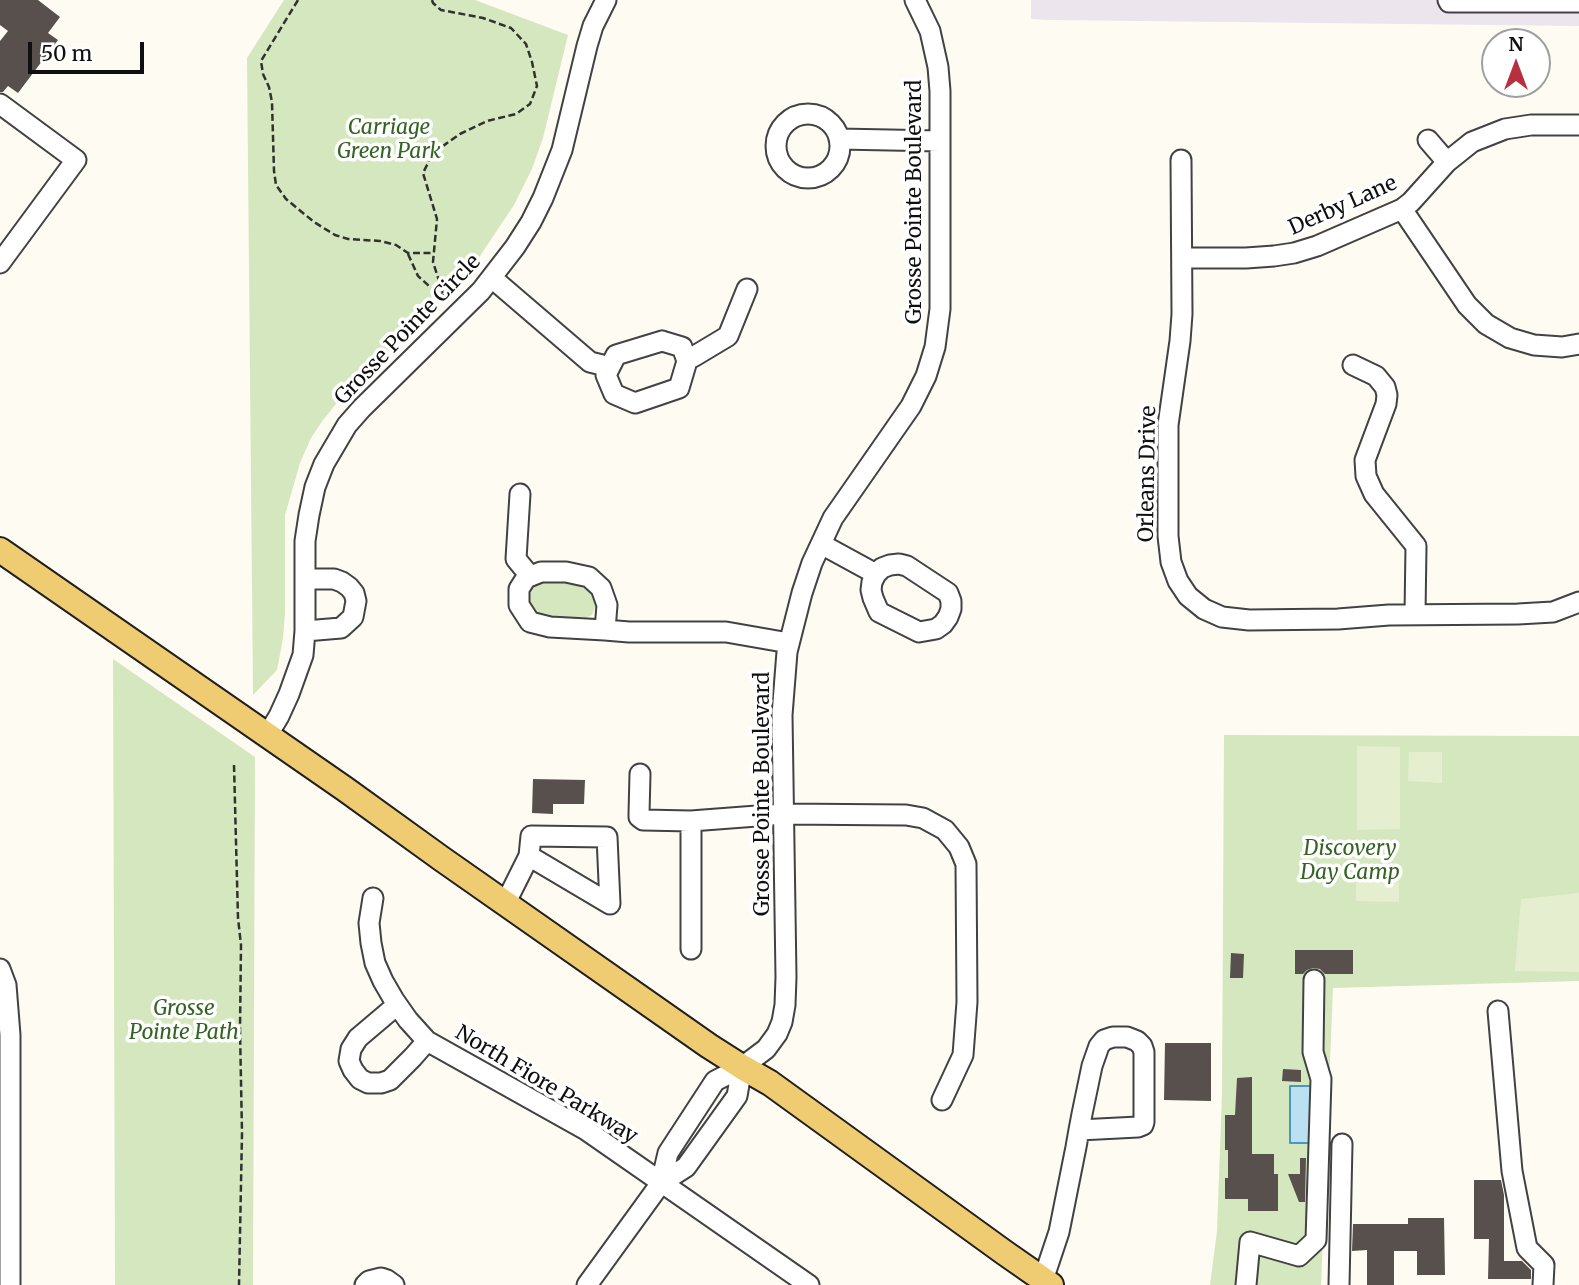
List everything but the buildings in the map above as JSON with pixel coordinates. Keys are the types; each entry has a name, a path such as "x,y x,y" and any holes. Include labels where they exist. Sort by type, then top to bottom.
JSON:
{"main road":[{"path":"0,550 345,789 505,904 769,1083 1047,1282"}],"street":[{"name":"Grosse Pointe Circle","path":"267,736 295,680 303,655 305,541 315,487 334,444 362,408 492,278 515,247 543,198 562,150 587,46 606,0"},
{"name":"Grosse Pointe Boulevard","path":"742,1067 766,1049 777,1034 785,1005 782,715 787,652 802,593 812,563 833,518 911,406 926,376 935,347 940,309 938,67 930,30 915,0"},
{"path":"1448,0 1579,2"},
{"path":"0,104 76,160 0,263"},
{"name":"Derby Lane","path":"1182,258 1245,258 1294,253 1317,246 1402,209 1412,202 1447,162 1472,142 1505,129 1531,125 1579,125"},
{"path":"839,139 940,141"},
{"path":"1428,140 1447,162"},
{"name":"Orleans Drive","path":"1181,160 1180,341 1168,425 1168,536 1171,562 1178,581 1188,596 1204,609 1222,617 1249,620 1415,614 1518,614 1553,612 1579,602"},
{"path":"1402,209 1467,305 1486,324 1510,338 1534,345 1579,344"},
{"path":"492,278 590,362 610,367"},
{"path":"685,358 693,357 728,336 747,289"},
{"path":"662,341 682,347 687,361 679,388 635,403 614,394 606,375 610,367 616,355 662,341"},
{"path":"1353,365 1376,376 1385,387 1386,404 1365,460 1366,476 1374,494 1416,546 1415,614"},
{"path":"520,494 516,559 530,576"},
{"path":"821,544 876,574"},
{"path":"605,630 607,605 601,588 589,577 566,572 541,572 526,578 519,589 519,605 530,622 550,627 628,632 726,632 789,643"},
{"path":"305,579 334,579 342,582 354,593 356,601 353,617 341,628 305,631"},
{"path":"640,774 641,819 691,821 783,814 906,815 923,818 946,830 959,847 966,864 966,1034 963,1055 942,1100"},
{"path":"691,821 691,949"},
{"path":"505,904 529,856 531,836 607,837 610,904 529,856"},
{"name":"North Fiore Parkway","path":"373,898 369,923 375,963 397,1004 427,1041 576,1124 809,1285"},
{"path":"0,969 6,985 10,1035 6,1272"},
{"path":"1246,1285 1250,1242 1299,1256 1316,1240 1321,1079 1313,1052 1314,979"},
{"path":"397,1004 358,1038 351,1049 349,1061 360,1079 368,1083 390,1080 427,1041"},
{"path":"1498,1011 1512,1171 1527,1248 1544,1265 1543,1285"},
{"path":"1047,1282 1092,1066 1099,1046 1104,1040 1113,1037 1137,1041 1144,1052 1143,1125 1079,1130"},
{"path":"587,1285 661,1183 685,1167 737,1096 742,1067"},
{"path":"1339,1285 1342,1144"},
{"path":"365,1285 381,1278 394,1285"}],"path":[{"path":"298,0 261,61 262,74 272,102 276,185 286,199 335,235 396,245 408,253 418,276 444,296 433,262 437,219 423,173 433,153 460,134 487,121 516,114 530,104 537,86 526,44 511,29 483,18 441,10 432,0"},
{"path":"408,253 434,253"},
{"path":"234,765 241,944 243,1133 239,1285"}],"shaded area":[{"path":"1031,0 1579,0 1579,26 1052,20 1031,19"}],"green space":[{"name":"Carriage Green Park","path":"284,0 475,0 568,35 543,138 532,169 514,205 476,262 340,399 311,438 300,463 285,515 285,613 277,670 253,695 247,58"},
{"path":"543,580 586,586 595,593 597,603 592,615 580,621 535,615 526,608 528,589 535,582"},
{"name":"Grosse Pointe Path","path":"113,659 255,757 253,1285 115,1285"},
{"name":"Discovery Day Camp","path":"1224,735 1579,736 1579,981 1333,988 1321,1285 1210,1285 1217,1231 1222,1093"},
{"path":"1357,746 1400,747 1400,829 1357,830"},
{"path":"1409,752 1442,752 1442,783 1408,781"},
{"path":"1356,881 1399,882 1399,902 1356,901"},
{"path":"1579,893 1579,972 1515,971 1521,899"}],"water":[{"path":"1290,1086 1311,1086 1311,1143 1290,1143"}]}
